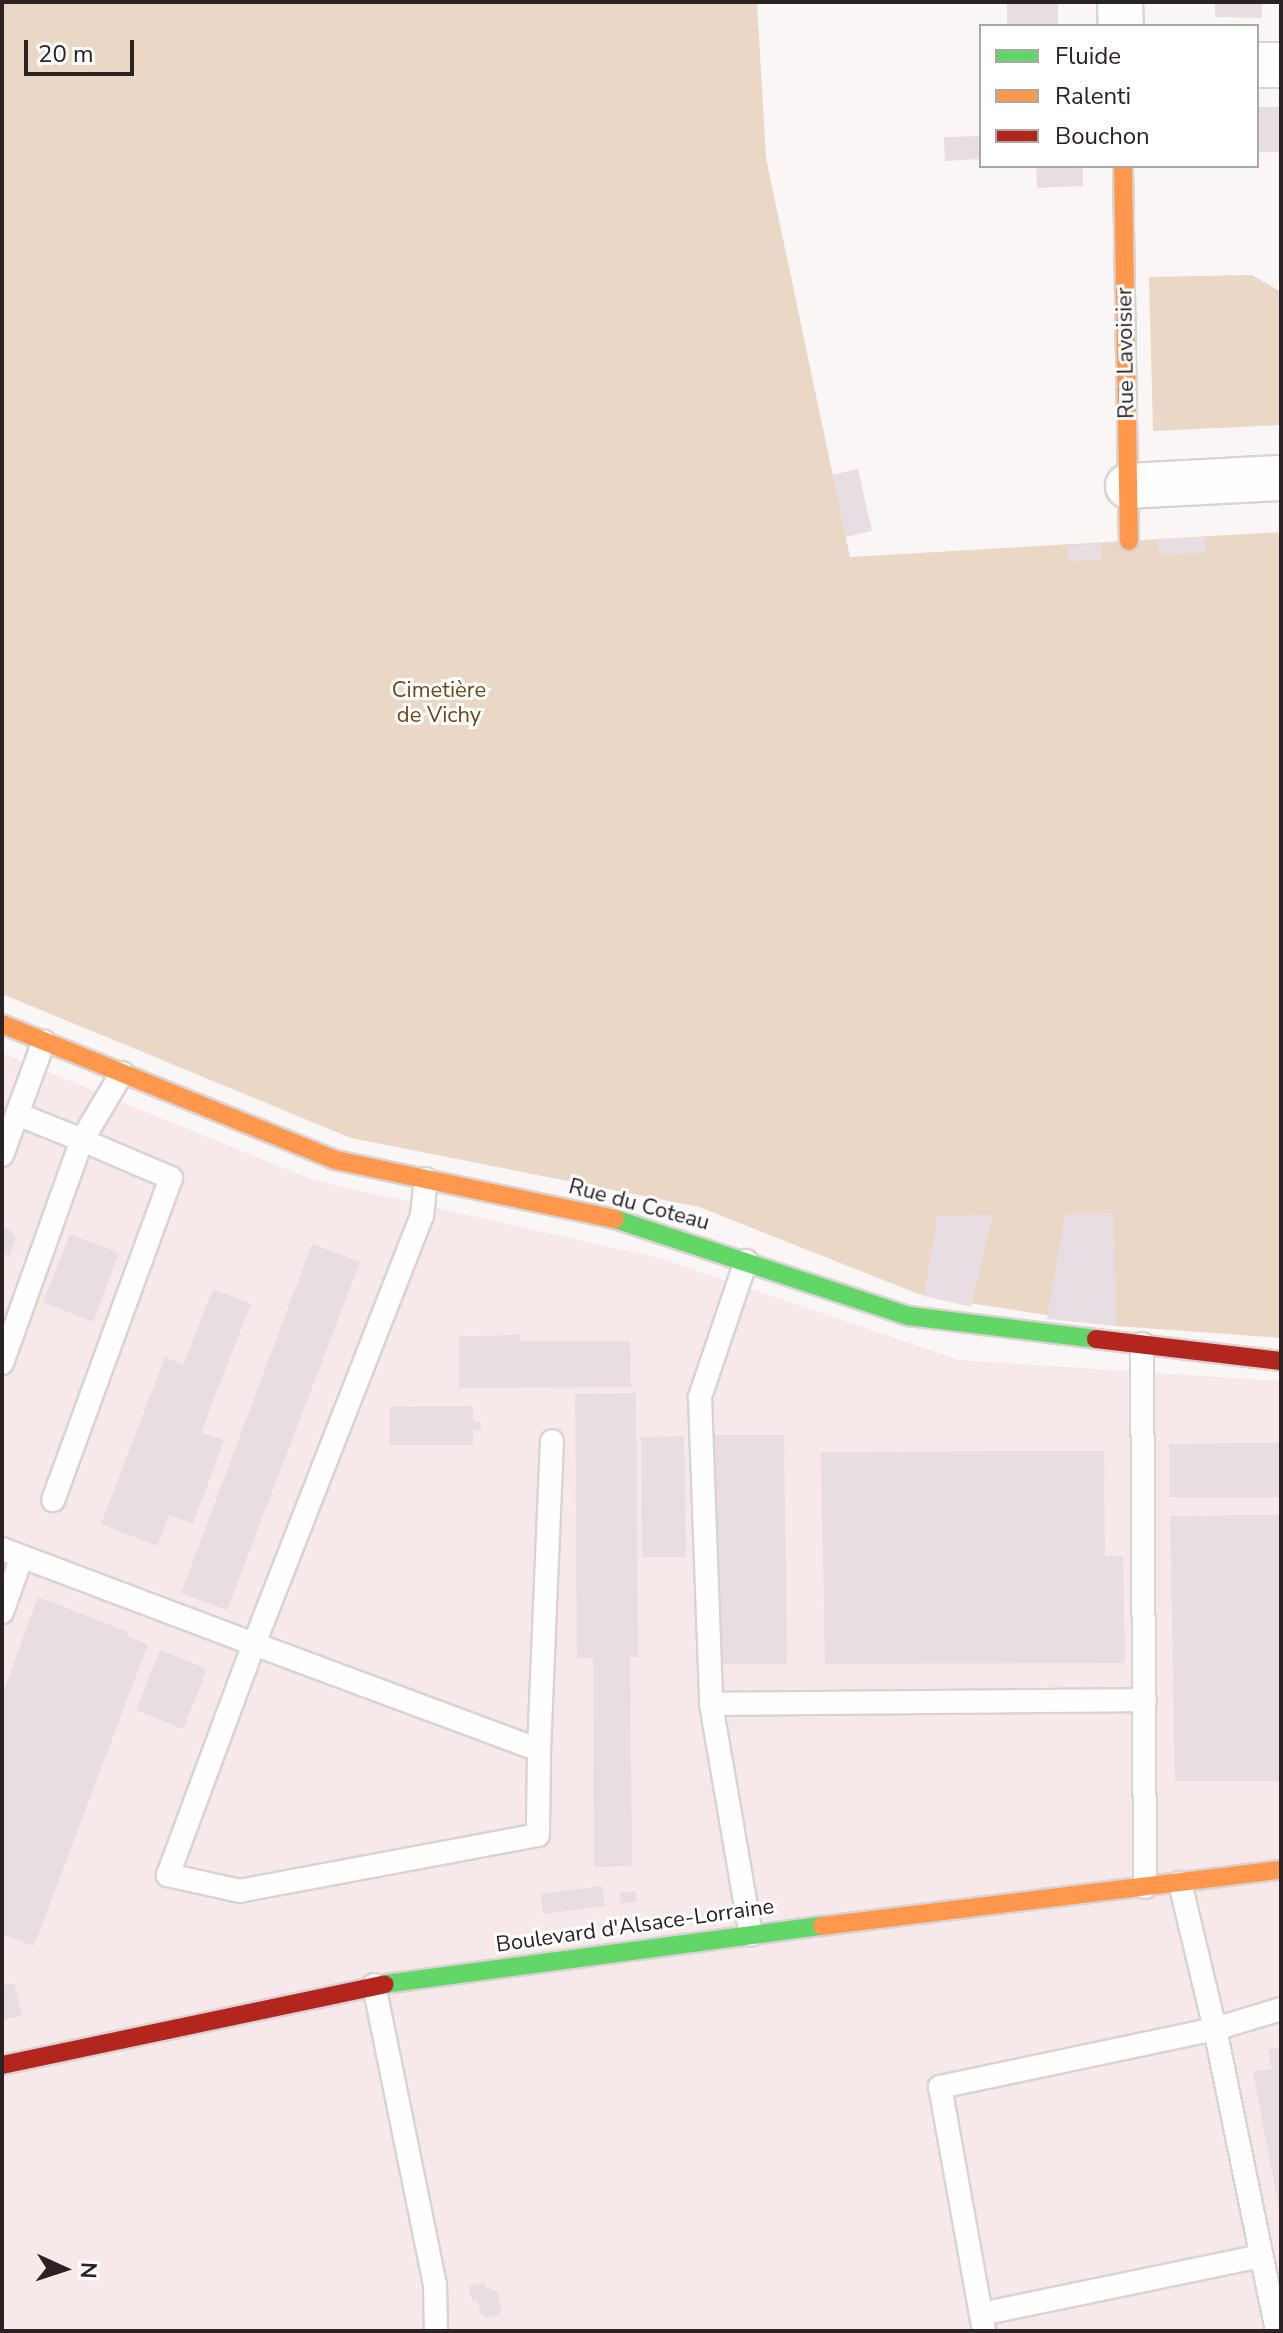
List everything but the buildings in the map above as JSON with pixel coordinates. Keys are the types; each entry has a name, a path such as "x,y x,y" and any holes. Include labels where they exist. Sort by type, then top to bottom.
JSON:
{"street":[{"path":"1120,2 1121,24"},
{"path":"1259,65 1281,65"},
{"name":"Rue Lavoisier","path":"1123,168 1129,541"},
{"path":"1128,486 1281,478"},
{"name":"Rue du Coteau","path":"2,1024 335,1160 633,1223 909,1316 1281,1361"},
{"name":"Boulevard d'Alsace-Lorraine","path":"2,2065 374,1985 1281,1870"}],"lane":[{"path":"2,1155 44,1041"},
{"path":"2,1363 82,1140 122,1073"},
{"path":"17,1114 171,1178 53,1500"},
{"path":"426,1179 422,1216 254,1644 168,1875 240,1891 538,1835 552,1441"},
{"path":"746,1261 700,1397 711,1704 751,1935"},
{"path":"1142,1344 1145,1887"},
{"path":"2,1612 12,1553 539,1750"},
{"path":"711,1704 1145,1700"},
{"path":"1180,1883 1215,2029 1277,2331"},
{"path":"374,1985 435,2285 436,2331"},
{"path":"1261,2256 982,2323 940,2087 1215,2029 1281,2009"}],"shaded area":[{"path":"2,1053 313,1180 663,1259 959,1360 1281,1381 1281,2331 2,2331"}],"green space":[{"name":"Cimetière de Vichy","path":"2,2 757,2 766,158 850,557 1281,532 1281,1338 1117,1326 924,1296 699,1207 351,1138 2,994"},
{"path":"1252,275 1281,292 1281,425 1153,431 1149,277"}],"traffic: fast":[{"path":"615,1219 909,1316 1096,1339"},
{"path":"385,1984 822,1926"}],"traffic: slow":[{"path":"1123,168 1129,541"},
{"path":"2,1024 335,1160 615,1219"},
{"path":"822,1926 1281,1870"}],"traffic: jam":[{"path":"1096,1339 1281,1361"},
{"path":"2,2065 385,1984"}]}
